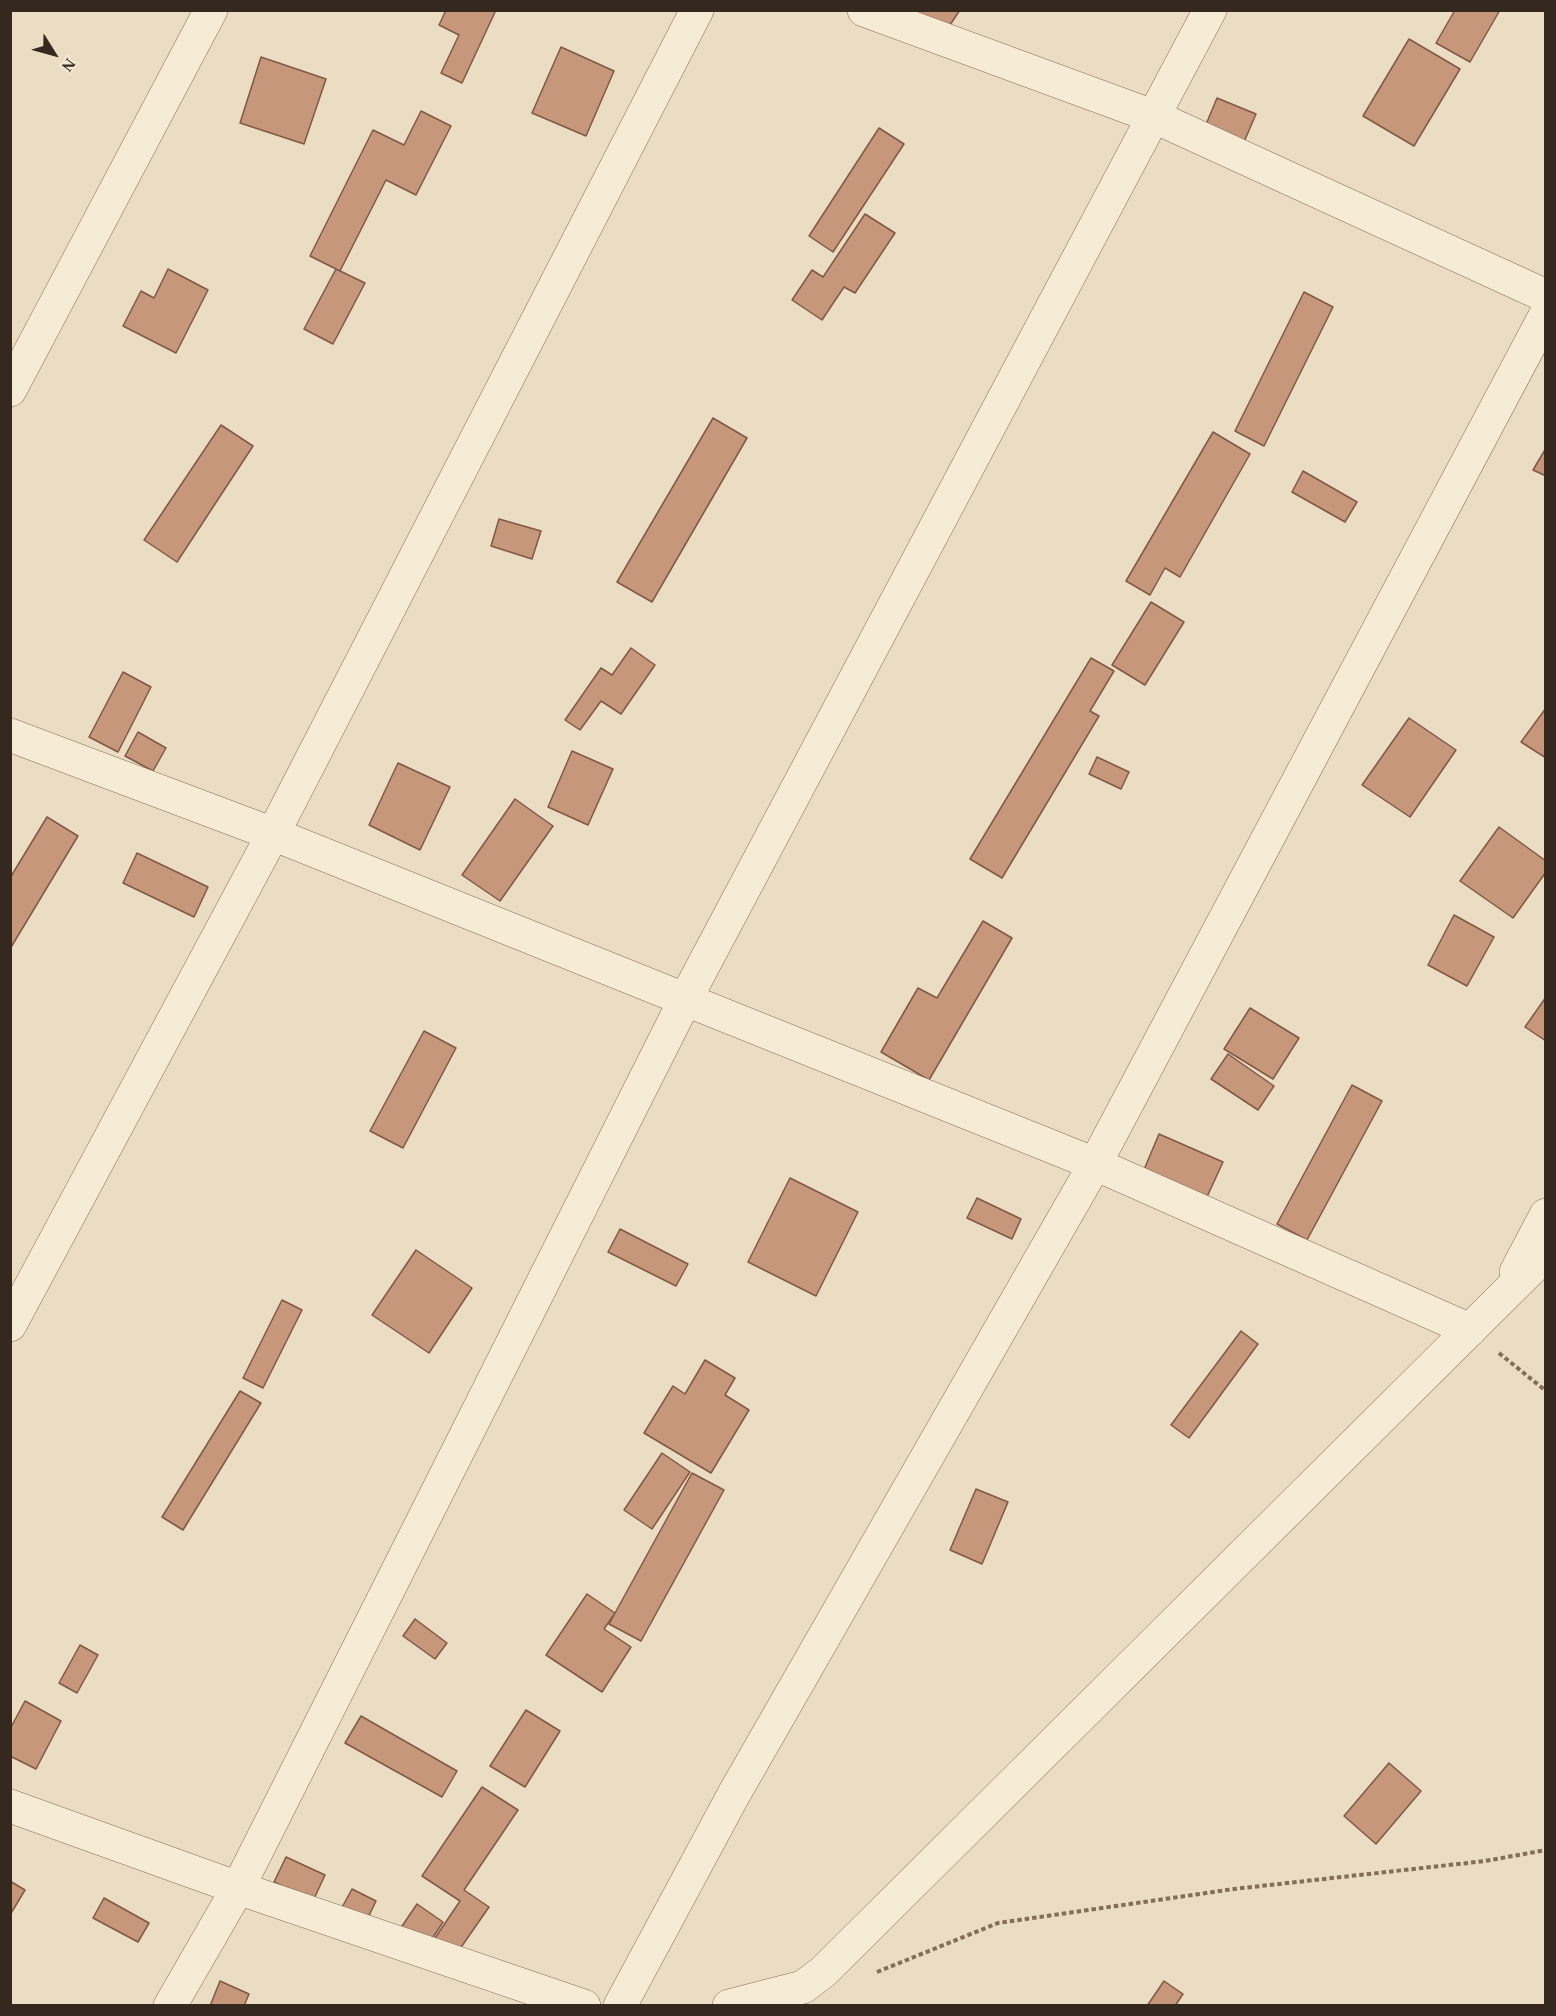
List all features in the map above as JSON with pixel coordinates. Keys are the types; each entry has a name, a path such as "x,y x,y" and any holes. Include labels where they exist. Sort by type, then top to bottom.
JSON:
{"street":[{"path":"10,390 211,10"},
{"path":"10,1325 273,834 697,10"},
{"path":"864,10 1155,117 1545,296"},
{"path":"170,2006 238,1888 685,1000 1210,10"},
{"path":"620,2006 734,1794 1095,1164 1545,314"},
{"path":"10,735 273,834 1095,1164 1470,1330"},
{"path":"1504,1295 1545,1215"},
{"path":"729,2006 803,1987 823,1972 1545,1254"},
{"path":"10,1806 238,1888 584,2006"}],"path":[{"path":"1470,1330 1545,1391"},
{"path":"872,1973 998,1923 1234,1889 1485,1861 1545,1850"}],"building":[{"path":"446,10 496,10 462,83 441,73 459,35 439,25"},
{"path":"917,10 960,10 944,34 914,14"},
{"path":"1455,10 1500,10 1470,62 1436,43"},
{"path":"1409,39 1460,69 1414,146 1363,116"},
{"path":"561,47 614,71 586,136 532,113"},
{"path":"261,57 326,79 304,144 240,123"},
{"path":"1217,98 1256,114 1241,149 1202,134"},
{"path":"421,111 451,126 416,195 386,180 340,271 310,256 373,130 404,145"},
{"path":"879,128 904,144 833,252 809,236"},
{"path":"865,214 895,233 855,293 844,287 822,320 792,300 812,270 823,277"},
{"path":"168,269 208,290 176,353 123,326 141,291 154,298"},
{"path":"336,269 365,283 333,344 304,329"},
{"path":"1304,292 1333,307 1264,446 1235,431"},
{"path":"713,418 747,438 652,602 617,582"},
{"path":"221,425 253,446 177,562 144,540"},
{"path":"1213,432 1250,454 1180,577 1165,568 1150,595 1126,581"},
{"path":"1546,448 1546,476 1533,470"},
{"path":"1303,471 1357,502 1345,522 1292,492"},
{"path":"499,519 541,531 532,559 491,546"},
{"path":"1151,602 1184,622 1145,685 1112,665"},
{"path":"631,648 655,665 621,714 601,701 580,730 565,720 601,668 612,675"},
{"path":"1091,658 1114,671 1090,711 1099,716 1002,878 970,859"},
{"path":"123,672 151,687 118,752 89,737"},
{"path":"1546,708 1546,758 1521,742"},
{"path":"1409,718 1456,750 1410,817 1362,785"},
{"path":"138,732 166,748 153,771 125,756"},
{"path":"572,751 613,769 588,825 548,807"},
{"path":"1097,757 1129,772 1121,789 1089,774"},
{"path":"398,763 450,787 420,850 369,825"},
{"path":"515,799 553,826 500,901 462,875"},
{"path":"47,817 78,836 10,949 10,878"},
{"path":"1499,827 1546,861 1546,872 1513,918 1460,881"},
{"path":"137,853 208,887 194,917 123,883"},
{"path":"1454,915 1494,937 1467,986 1428,965"},
{"path":"983,921 1012,938 929,1080 881,1052 918,988 937,998"},
{"path":"1546,997 1546,1041 1525,1027"},
{"path":"1250,1008 1299,1038 1273,1079 1224,1049"},
{"path":"424,1031 456,1048 403,1148 370,1131"},
{"path":"1228,1054 1274,1086 1258,1110 1211,1079"},
{"path":"1352,1085 1382,1101 1307,1240 1277,1224"},
{"path":"1159,1134 1223,1162 1206,1199 1143,1172"},
{"path":"790,1178 858,1212 816,1296 748,1262"},
{"path":"977,1198 1021,1219 1012,1239 967,1218"},
{"path":"620,1229 688,1264 676,1286 608,1252"},
{"path":"416,1250 472,1288 429,1353 372,1315"},
{"path":"282,1300 302,1310 263,1388 243,1378"},
{"path":"1241,1331 1258,1344 1189,1438 1171,1425"},
{"path":"705,1360 735,1378 725,1395 749,1410 711,1473 644,1433 673,1386 685,1394"},
{"path":"240,1391 261,1403 183,1530 162,1517"},
{"path":"662,1453 690,1472 652,1529 624,1510"},
{"path":"692,1473 724,1490 641,1641 609,1624"},
{"path":"976,1489 1008,1502 982,1564 950,1550"},
{"path":"587,1594 615,1613 604,1629 631,1647 602,1692 546,1655"},
{"path":"415,1619 447,1643 435,1659 403,1636"},
{"path":"80,1645 98,1655 77,1693 59,1683"},
{"path":"25,1701 61,1721 36,1769 10,1756 10,1729"},
{"path":"526,1710 560,1731 525,1787 490,1766"},
{"path":"361,1716 457,1771 442,1797 345,1743"},
{"path":"1389,1763 1421,1791 1376,1844 1344,1816"},
{"path":"482,1787 518,1810 464,1890 489,1907 455,1956 433,1941 460,1901 422,1876"},
{"path":"286,1857 325,1875 313,1901 274,1882"},
{"path":"10,1881 25,1890 10,1915"},
{"path":"352,1889 376,1901 365,1924 340,1911"},
{"path":"104,1898 149,1923 138,1942 93,1918"},
{"path":"417,1904 443,1922 424,1951 398,1932"},
{"path":"220,1981 249,1994 244,2006 210,2006"},
{"path":"1164,1981 1183,1994 1175,2006 1147,2006"}]}
